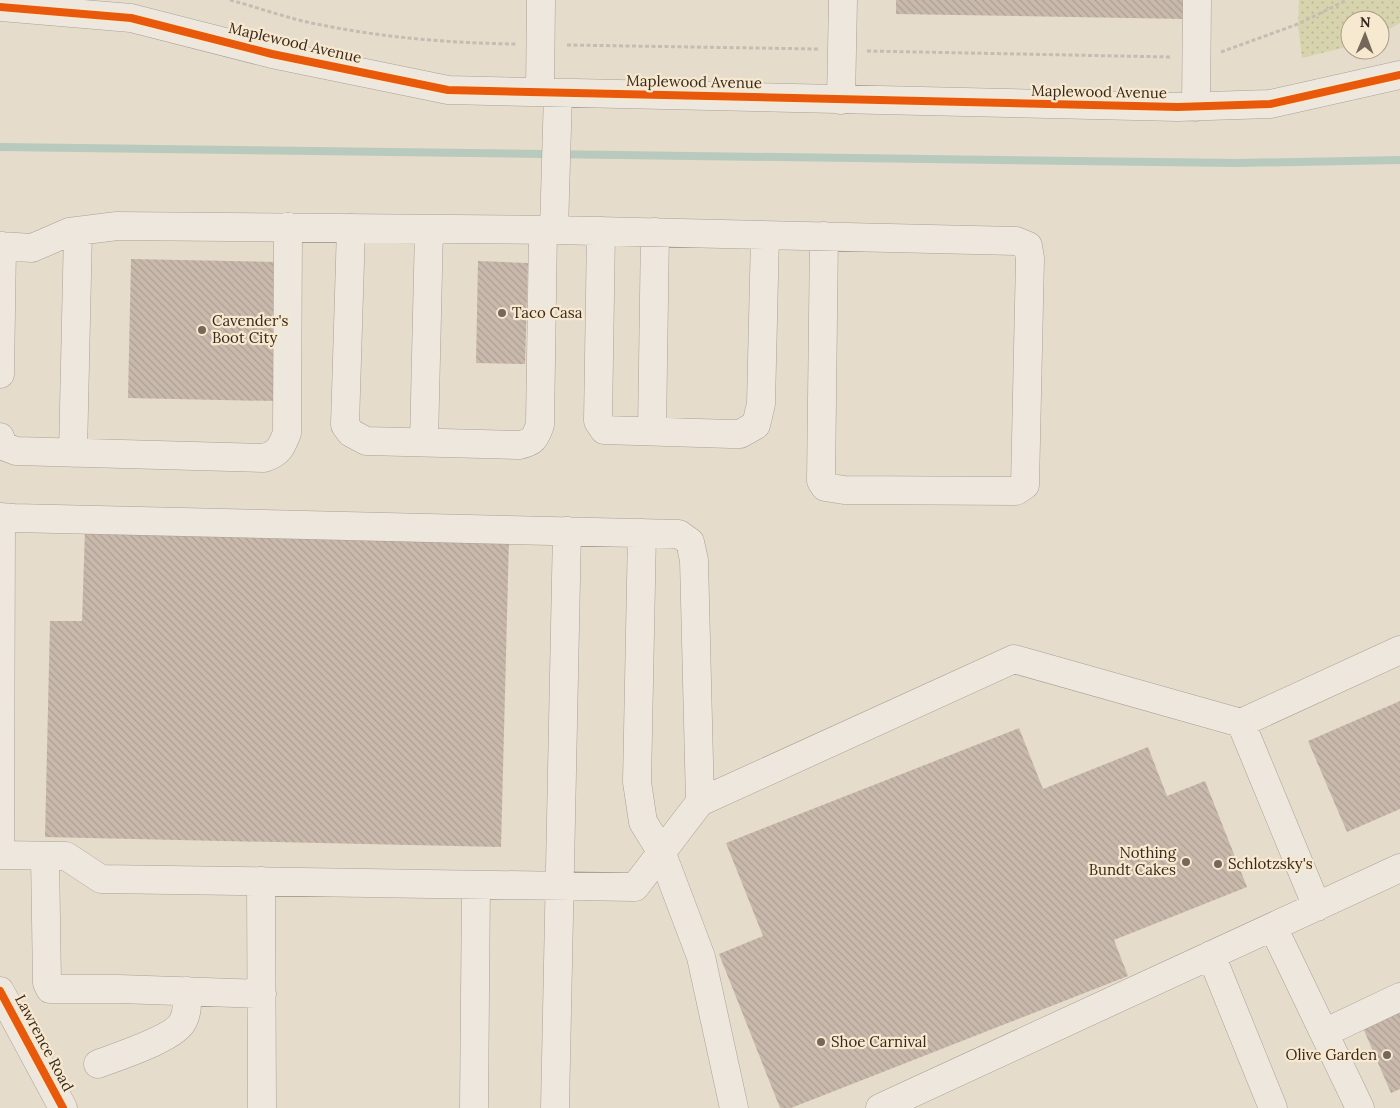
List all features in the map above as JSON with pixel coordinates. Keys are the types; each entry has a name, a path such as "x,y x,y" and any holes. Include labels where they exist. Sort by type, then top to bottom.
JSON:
{"street":[{"path":"351,228 345,425 351,432 366,441 519,445 528,443 535,437 540,424 548,230 549,92 540,44 541,0"},
{"path":"841,100 843,0"},
{"path":"1196,107 1197,0"},
{"name":"Maplewood Avenue","path":"0,7 131,18 272,54 448,90 1196,107 1270,104 1398,74"},
{"path":"0,374 1,246 32,248 69,232 117,226 288,227 655,232 765,236 824,236 1016,241 1028,246 1030,258 1025,485 1016,491 844,490 826,487 821,481 824,236"},
{"path":"0,437 3,446 16,451 264,458 275,454 282,446 287,433 288,227"},
{"path":"424,442 429,229"},
{"path":"73,453 78,231"},
{"path":"601,231 598,421 604,430 731,434 740,434 756,426 761,404 765,236"},
{"path":"652,431 655,232"},
{"path":"700,802 694,560 690,542 679,534 0,517 0,855 66,856 102,878 635,887 700,802 1014,659 1241,722 1400,650"},
{"path":"555,1108 567,530"},
{"path":"642,533 636,782 643,822 661,852 701,957 734,1108"},
{"path":"1241,722 1317,907"},
{"path":"45,856 47,984 50,989 119,989 262,994"},
{"path":"880,1108 1400,868"},
{"path":"261,881 262,1108"},
{"path":"474,1108 476,885"},
{"path":"1273,927 1360,1108"},
{"path":"1211,955 1272,1108"},
{"name":"Lawrence Road","path":"0,991 63,1108"},
{"path":"98,1064 156,1042 177,1028 183,1023 187,1008 187,991"},
{"path":"1324,1033 1400,997"}],"path":[{"path":"230,0 306,22 380,35 441,42 804,48 1155,58 1206,56 1218,53 1298,24 1347,0"}],"shaded area":[{"path":"1299,0 1400,0 1400,23 1390,28 1390,10 1340,10 1340,48 1302,58 1298,24"}],"building":[{"path":"896,0 1185,0 1185,19 896,14"},
{"name":"Cavender's Boot City","path":"131,259 277,262 274,401 128,398"},
{"name":"Taco Casa","path":"478,261 528,263 525,364 476,363"},
{"path":"85,529 509,539 501,847 45,837 50,621 82,621"},
{"path":"1400,701 1400,809 1347,832 1308,741"},
{"path":"1019,728 1043,789 1148,747 1167,796 1205,781 1247,887 1114,940 1128,976 791,1108 780,1108 719,954 763,936 726,843"},
{"name":"Olive Garden","path":"1400,1004 1400,1089 1391,1093 1360,1021"}],"waterway":[{"path":"0,147 1236,163 1400,160"}],"cycle path":[{"path":"0,7 131,18 272,54 448,90 1178,107 1270,104 1400,75"},
{"path":"0,991 63,1108"}],"place":[{"name":"Taco Casa","path":"502,313"},
{"name":"Cavender's Boot City","path":"202,330"},
{"name":"Nothing Bundt Cakes","path":"1186,862"},
{"name":"Schlotzsky's","path":"1218,864"},
{"name":"Shoe Carnival","path":"821,1042"},
{"name":"Olive Garden","path":"1387,1055"}]}
